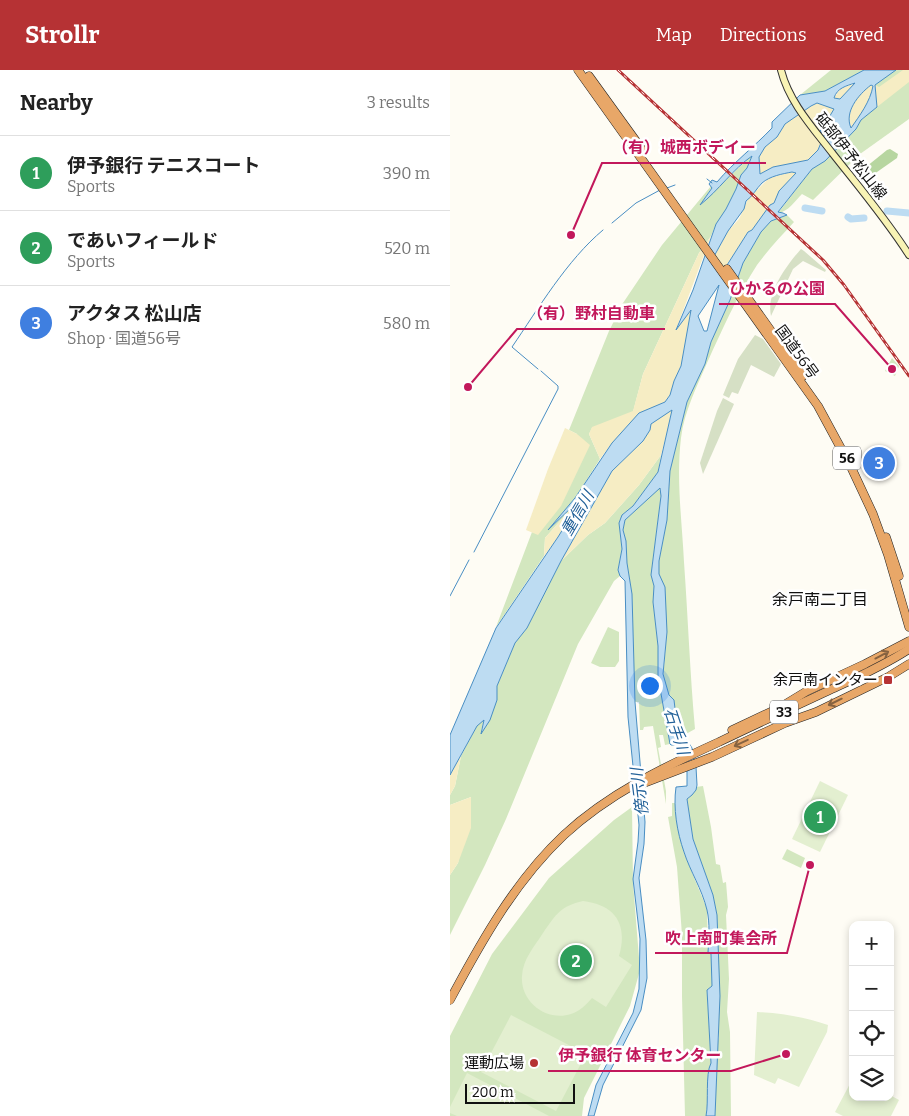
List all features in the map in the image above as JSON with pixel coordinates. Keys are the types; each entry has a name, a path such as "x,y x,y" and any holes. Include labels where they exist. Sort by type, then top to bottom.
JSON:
{"highway":[{"name":"国道56号","path":"578,70 820,401 856,465 891,548 909,609"},
{"name":"国道56号","path":"584,70 617,113 676,202"},
{"name":"国道56号","path":"750,306 818,406 851,468 873,514 888,555 909,627"},
{"name":"33","path":"658,774 702,744 779,708 807,691 909,641"},
{"name":"33","path":"450,1000 492,928 533,868 565,834 599,807 620,793 865,674 909,649"},
{"name":"33","path":"658,774 712,757 785,723 816,712 888,677 909,664"}],"main road":[{"name":"砥部伊予松山線","path":"781,70 790,95 808,122 880,212 909,255"}],"green space":[{"path":"831,70 864,70 825,91 800,95"},
{"path":"894,70 909,70 909,119 860,154 813,200 802,194 788,208 778,213 812,169 825,161 856,129 861,120 877,107 875,85"},
{"path":"890,149 898,154 897,158 867,179 861,171"},
{"path":"753,154 747,168 741,175 726,209 699,253 643,374 633,412 592,428 589,434 600,459 575,498 551,527 576,503 545,538 544,556 496,627 532,532 538,534 577,434 569,430 609,331 623,303 662,245 711,186 702,203"},
{"path":"787,215 794,222 761,259 743,289 699,381 688,409 681,438 679,484 695,729 686,734 677,724 677,715 663,679 667,632 659,561 667,520 670,471 687,402 705,364 711,342 730,300 743,263 761,232 771,221"},
{"path":"801,249 826,270 825,272 803,261 793,269 771,316 771,298 778,280"},
{"path":"755,335 763,339 781,364 774,377 751,365 738,394 732,392 729,398 723,395 738,359"},
{"path":"892,358 899,366 895,376 885,371"},
{"path":"723,398 734,404 703,474 700,463"},
{"path":"661,455 658,472 633,506 622,515 619,523 622,549 618,569 620,576 614,581 578,644 506,819 450,935 450,875 458,863 471,797 450,805 450,795 455,786 461,756 477,726 484,719 481,732 497,700 497,686 515,643 527,628 561,561 588,535 605,523 639,485"},
{"path":"660,487 661,495 651,575 654,586 653,602 658,646 658,677 670,744 665,745 663,735 659,735 661,747 658,748 666,791 666,804 653,726 644,727 643,730 640,730 639,702 635,702 632,594 623,530 625,520"},
{"path":"608,627 619,632 619,661 615,667 600,667 591,663"},
{"path":"820,781 848,795 820,852 792,839"},
{"path":"703,786 716,864 720,865 723,883 726,882 729,979 727,1012 730,1032 731,1116 715,1116 717,1044 719,1038 717,915 713,895 693,839 687,799 692,795 696,787"},
{"path":"672,803 675,803 684,853 707,909 708,952 711,954 712,986 707,990 711,1064 708,1075 706,1116 685,1116 682,935 677,867 668,817 672,816"},
{"path":"632,807 633,883 640,970 630,1006 584,1098 582,1116 450,1116 450,1036 492,954 549,878 614,820"},
{"path":"787,849 805,858 801,868 782,859"},
{"path":"583,901 604,907 617,918 622,935 619,956 632,965 606,1007 592,998 574,1013 562,1016 553,1015 537,1008 525,994 522,976 524,964 556,916 569,905"},
{"path":"757,1012 793,1016 828,1025 827,1032 799,1087 778,1078 775,1084 754,1075"},
{"name":"運動広場","path":"511,1015 586,1054 556,1111 481,1072"},
{"path":"467,1073 549,1116 457,1116 450,1113 450,1107"},
{"path":"849,1086 849,1101 894,1101 894,1097 899,1100 891,1116 843,1116 835,1112"}],"sand":[{"path":"903,70 909,70 909,82 877,107 875,85 879,87"},
{"path":"856,83 840,99 834,98 840,89"},
{"path":"870,85 873,86 870,98 852,129 850,116 853,104"},
{"path":"817,103 835,108 815,154 805,161 774,167 760,174 759,157 765,147 777,137 785,124"},
{"path":"792,172 797,173 752,230 748,232 721,274 712,261 728,231 739,219 748,199 769,178"},
{"path":"711,236 677,327 692,309 681,366 670,395 665,402 654,407 612,443 600,459 589,434 592,427 633,411 643,374 699,253"},
{"path":"673,409 661,455 639,485 605,523 588,535 561,561 612,471 643,441 650,430 651,424"},
{"path":"565,428 577,434 590,445 561,506 538,535 526,530"},
{"path":"576,503 562,531 544,556 545,538"},
{"path":"461,756 455,786 450,795 450,775"},
{"path":"471,797 471,828 458,863 450,875 450,805"}],"water":[{"path":"864,70 896,70 875,85 877,107 861,120 856,129 825,161 812,169 778,212 787,215 771,221 761,232 743,263 730,300 711,342 705,364 687,402 670,471 667,520 659,561 659,574 665,587 667,632 663,674 669,695 674,700 677,725 692,748 697,785 696,790 687,799 693,839 713,895 717,915 720,996 715,1116 706,1116 708,1074 711,1063 707,990 712,986 711,954 708,952 708,915 705,902 689,866 679,836 675,812 676,787 687,786 687,770 678,745 670,744 658,677 658,646 653,602 654,586 651,575 661,496 660,488 625,520 623,530 632,594 635,702 645,822 639,878 646,940 647,978 641,1010 603,1085 594,1116 588,1116 596,1085 633,1013 639,989 640,939 633,879 639,825 628,717 625,581 620,576 618,570 622,549 619,523 622,515 633,506 658,472 672,410 651,424 650,430 643,441 612,471 561,561 527,628 515,643 497,686 497,700 490,720 481,734 484,720 477,726 450,775 450,735 496,628 558,537 571,516 575,504 548,530 575,498 612,443 639,413 665,402 670,395 681,366 691,310 676,330 693,290 716,224 726,209 741,175 747,168 752,156 700,205 712,188 709,184 712,180 717,182 772,128 772,122 800,95 825,91","holes":["855,83 840,99 834,98 845,86","871,85 873,86 867,103 851,128 849,122 851,110 857,99","817,103 834,109 828,119 824,121 820,132 825,133 818,150 808,160 773,167 760,174 759,157 765,147 777,137 785,124","796,173 779,191 774,203 770,205 752,230 748,232 722,273 712,260 728,231 744,209 746,201 762,183 772,177","719,285 707,331 704,331 698,316"]}],"waterway":[{"path":"707,179 712,183"},
{"path":"667,188 675,185"},
{"path":"612,223 636,203 660,190"},
{"path":"805,208 822,211"},
{"path":"887,211 909,213"},
{"path":"848,217 851,219 864,218"},
{"path":"538,369 512,347 565,270 603,230"},
{"path":"474,552 558,389 558,386 541,371"},
{"path":"450,596 469,560"}],"railway":[{"path":"618,70 823,260 844,285 909,376"}],"place":[{"name":"（有）城西ボデイー","path":"571,235"},
{"name":"ひかるの公園","path":"892,369"},
{"name":"（有）野村自動車","path":"468,387"},
{"name":"アクタス 松山店","path":"879,463"},
{"name":"余戸南インター","path":"888,680"},
{"name":"伊予銀行 テニスコート","path":"820,817"},
{"name":"吹上南町集会所","path":"810,865"},
{"name":"であいフィールド","path":"576,961"},
{"name":"伊予銀行 体育センター","path":"786,1054"},
{"name":"運動広場","path":"534,1063"}],"district":[{"name":"余戸南二丁目","path":"820,599"}],"water label":[{"name":"重信川","path":"577,513"},
{"name":"石手川","path":"677,731"},
{"name":"傍示川","path":"639,792"}]}
